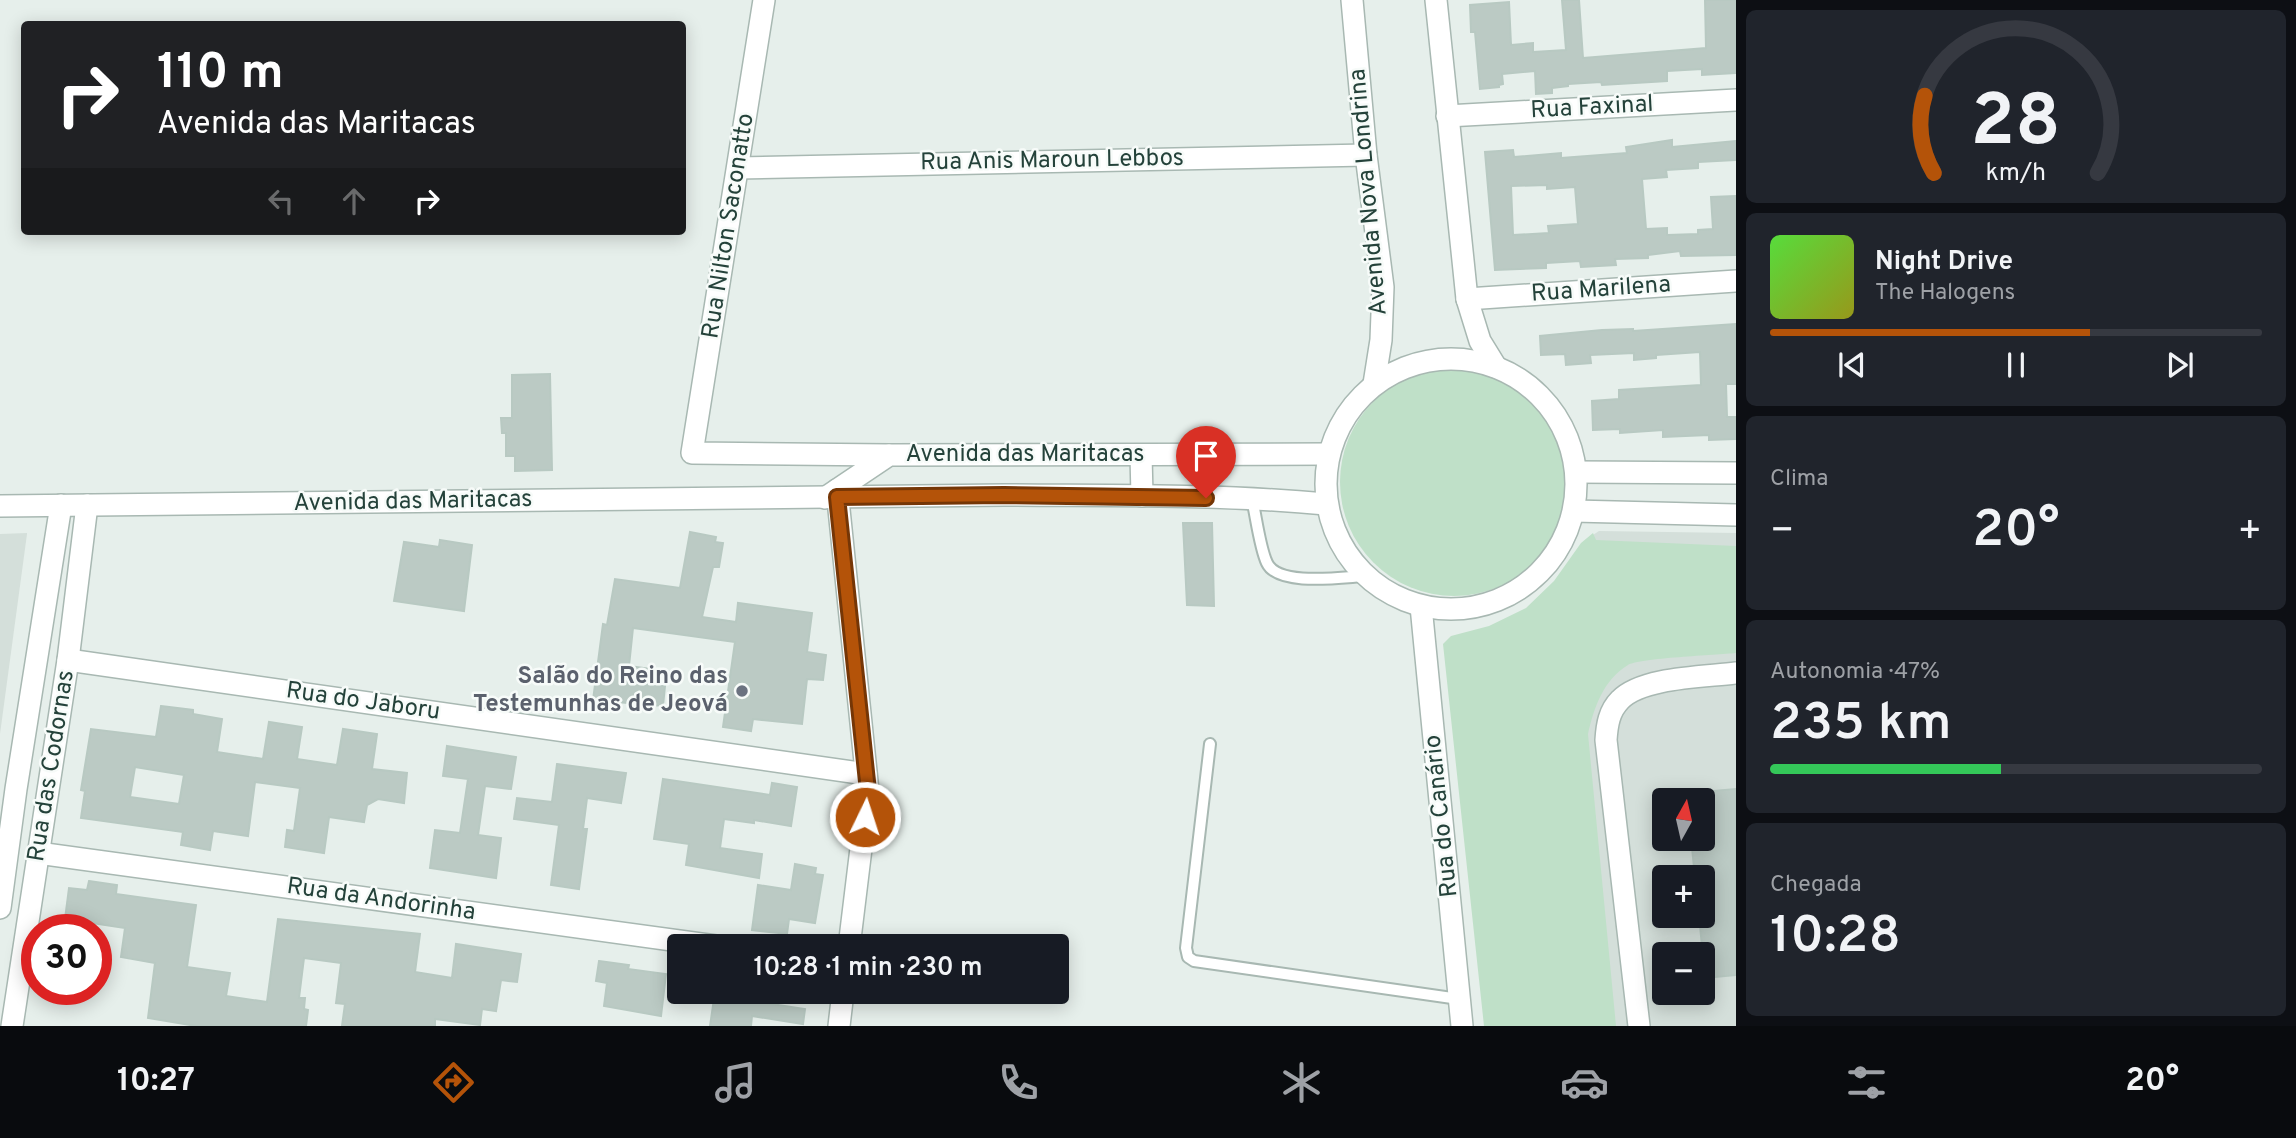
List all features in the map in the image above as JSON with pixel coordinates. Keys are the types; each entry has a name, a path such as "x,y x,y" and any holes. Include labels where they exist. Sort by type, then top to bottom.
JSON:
{"street":[{"name":"Rua Nilton Saconatto","path":"692,453 764,0"},
{"name":"Avenida Nova Londrina","path":"1352,0 1366,155 1383,287 1381,340 1374,384"},
{"path":"1436,0 1467,299 1480,341 1496,367"},
{"name":"Rua Faxinal","path":"1447,116 1736,100"},
{"name":"Rua Anis Maroun Lebbos","path":"738,168 1366,155"},
{"name":"Rua Marilena","path":"1467,299 1736,281"},
{"path":"1433,360 1465,360 1496,367 1523,381 1546,401 1563,426 1573,453 1577,482 1574,511 1565,538 1550,562 1530,583 1505,598 1478,607 1449,610 1421,606 1401,599 1366,576 1351,561 1332,524 1326,504 1325,479 1329,454 1338,430 1353,405 1374,384 1402,369 1433,360"},
{"name":"Avenida das Maritacas","path":"692,453 1329,454"},
{"name":"Avenida das Maritacas","path":"833,495 889,455"},
{"path":"1141,455 1142,496"},
{"path":"1576,472 1736,473"},
{"path":"833,495 868,791 851,934"},
{"name":"Avenida das Maritacas","path":"0,506 833,495 1142,496 1326,504"},
{"name":"Rua das Codornas","path":"0,908 61,505"},
{"name":"Rua das Codornas","path":"12,1026 49,794 87,505"},
{"path":"1574,511 1736,515"},
{"name":"Rua do Canário","path":"1421,606 1462,1026"},
{"name":"Rua do Jaboru","path":"68,660 866,774"},
{"path":"1639,1026 1606,740 1609,719 1619,701 1627,694 1646,686 1736,673"},
{"path":"16,789 49,794"},
{"name":"Rua da Andorinha","path":"38,853 667,939"},
{"path":"839,1026 842,1004"}],"lane":[{"path":"1252,499 1267,565 1276,574 1291,579 1366,576"},
{"path":"1210,744 1186,948 1188,957 1195,961 1459,999"}],"shaded area":[{"path":"1599,531 1736,533 1736,1026 1561,1026 1587,539"},
{"path":"0,534 27,534 0,734"}],"green space":[{"path":"1454,368 1476,370 1498,377 1517,387 1542,410 1563,449 1568,482 1566,504 1559,526 1549,545 1526,570 1487,591 1454,596 1432,594 1410,587 1391,577 1366,554 1345,515 1340,482 1342,460 1349,438 1359,419 1382,394 1421,373"},
{"path":"1593,533 1596,540 1736,546 1736,653 1662,659 1628,665 1612,678 1593,714 1588,734 1616,1026 1484,1026 1443,644 1451,636 1489,626 1526,608 1554,581 1581,543"}],"building":[{"path":"1562,0 1579,0 1583,58 1706,48 1705,0 1736,0 1736,73 1702,75 1702,69 1667,71 1667,81 1568,84 1552,88 1552,93 1536,94 1535,71 1502,74 1503,84 1499,87 1480,89 1475,32 1471,32 1470,5 1509,2 1511,45 1533,43 1533,52 1566,50"},
{"path":"1672,140 1672,147 1736,141 1736,160 1698,162 1698,168 1666,170 1667,177 1642,179 1646,229 1667,228 1667,235 1698,234 1698,230 1713,229 1711,197 1736,196 1736,255 1681,256 1680,251 1648,255 1648,258 1615,259 1616,265 1581,267 1580,261 1546,263 1546,268 1495,270 1485,152 1513,150 1514,157 1561,153 1561,158 1627,153 1626,147","holes":["1547,185 1547,189 1575,187 1578,224 1548,226 1549,233 1513,235 1511,186"]},
{"path":"1736,324 1736,384 1726,384 1727,417 1736,417 1736,439 1709,440 1709,435 1663,437 1663,430 1620,433 1620,429 1593,430 1592,401 1619,399 1619,390 1701,385 1700,352 1656,355 1656,358 1634,360 1634,353 1590,355 1591,363 1566,365 1565,354 1541,355 1540,336 1602,330 1633,331"},
{"path":"550,374 552,470 515,471 515,456 506,456 506,433 502,433 501,418 512,418 512,375"},
{"path":"1183,523 1212,523 1214,606 1187,605"},
{"path":"690,532 716,537 715,542 723,543 719,567 713,567 702,617 736,622 738,603 812,613 807,652 826,655 823,680 807,679 802,724 753,719 751,731 723,727 735,642 633,628 629,666 659,670 658,685 665,686 663,706 593,700 603,624 607,625 615,579 680,588"},
{"path":"440,540 472,545 464,611 394,601 404,542 439,547"},
{"path":"161,706 193,710 193,714 222,719 217,752 263,759 269,722 302,727 297,759 337,765 343,729 377,734 372,769 407,773 404,803 378,799 367,805 364,822 329,817 324,853 285,847 287,830 294,831 300,788 255,782 248,836 213,831 210,850 181,845 183,832 81,818 85,791 81,790 91,729 156,737","holes":["135,767 184,775 179,804 130,797"]},
{"path":"447,746 516,757 511,789 485,786 478,835 501,838 496,878 430,868 435,830 460,833 468,779 443,776"},
{"path":"557,764 626,773 621,803 587,798 583,829 587,829 579,889 551,885 559,825 514,819 517,798 552,802"},
{"path":"663,779 770,795 772,783 797,787 791,826 754,820 754,823 724,819 720,848 762,854 759,878 686,865 689,844 654,839"},
{"path":"1736,789 1736,975 1715,977 1715,942 1702,942 1700,928 1715,928 1715,865 1694,865 1692,851 1715,851 1715,791"},
{"path":"795,864 816,868 815,874 823,875 815,923 789,919 787,934 752,930 758,885 791,890"},
{"path":"89,881 117,885 116,894 196,905 187,967 230,973 226,996 267,1002 278,919 420,934 415,972 452,978 456,944 521,954 517,982 501,980 496,1011 482,1009 480,1025 435,1019 435,1026 342,1026 345,1004 336,1003 341,963 304,958 299,998 305,998 304,1009 308,1010 306,1026 196,1026 148,1018 155,963 121,957 125,928 112,926 112,914 66,914 69,888 87,890"},
{"path":"599,961 629,965 628,969 666,974 661,1016 604,1006 607,983 596,981"},
{"path":"713,1004 771,1004 805,1009 803,1024 752,1016 751,1026 710,1026"}],"place":[{"name":"Salão do Reino das Testemunhas de Jeová","path":"742,691"}],"route":[{"path":"865,817 868,791 837,497 1004,495 1206,498"}]}
